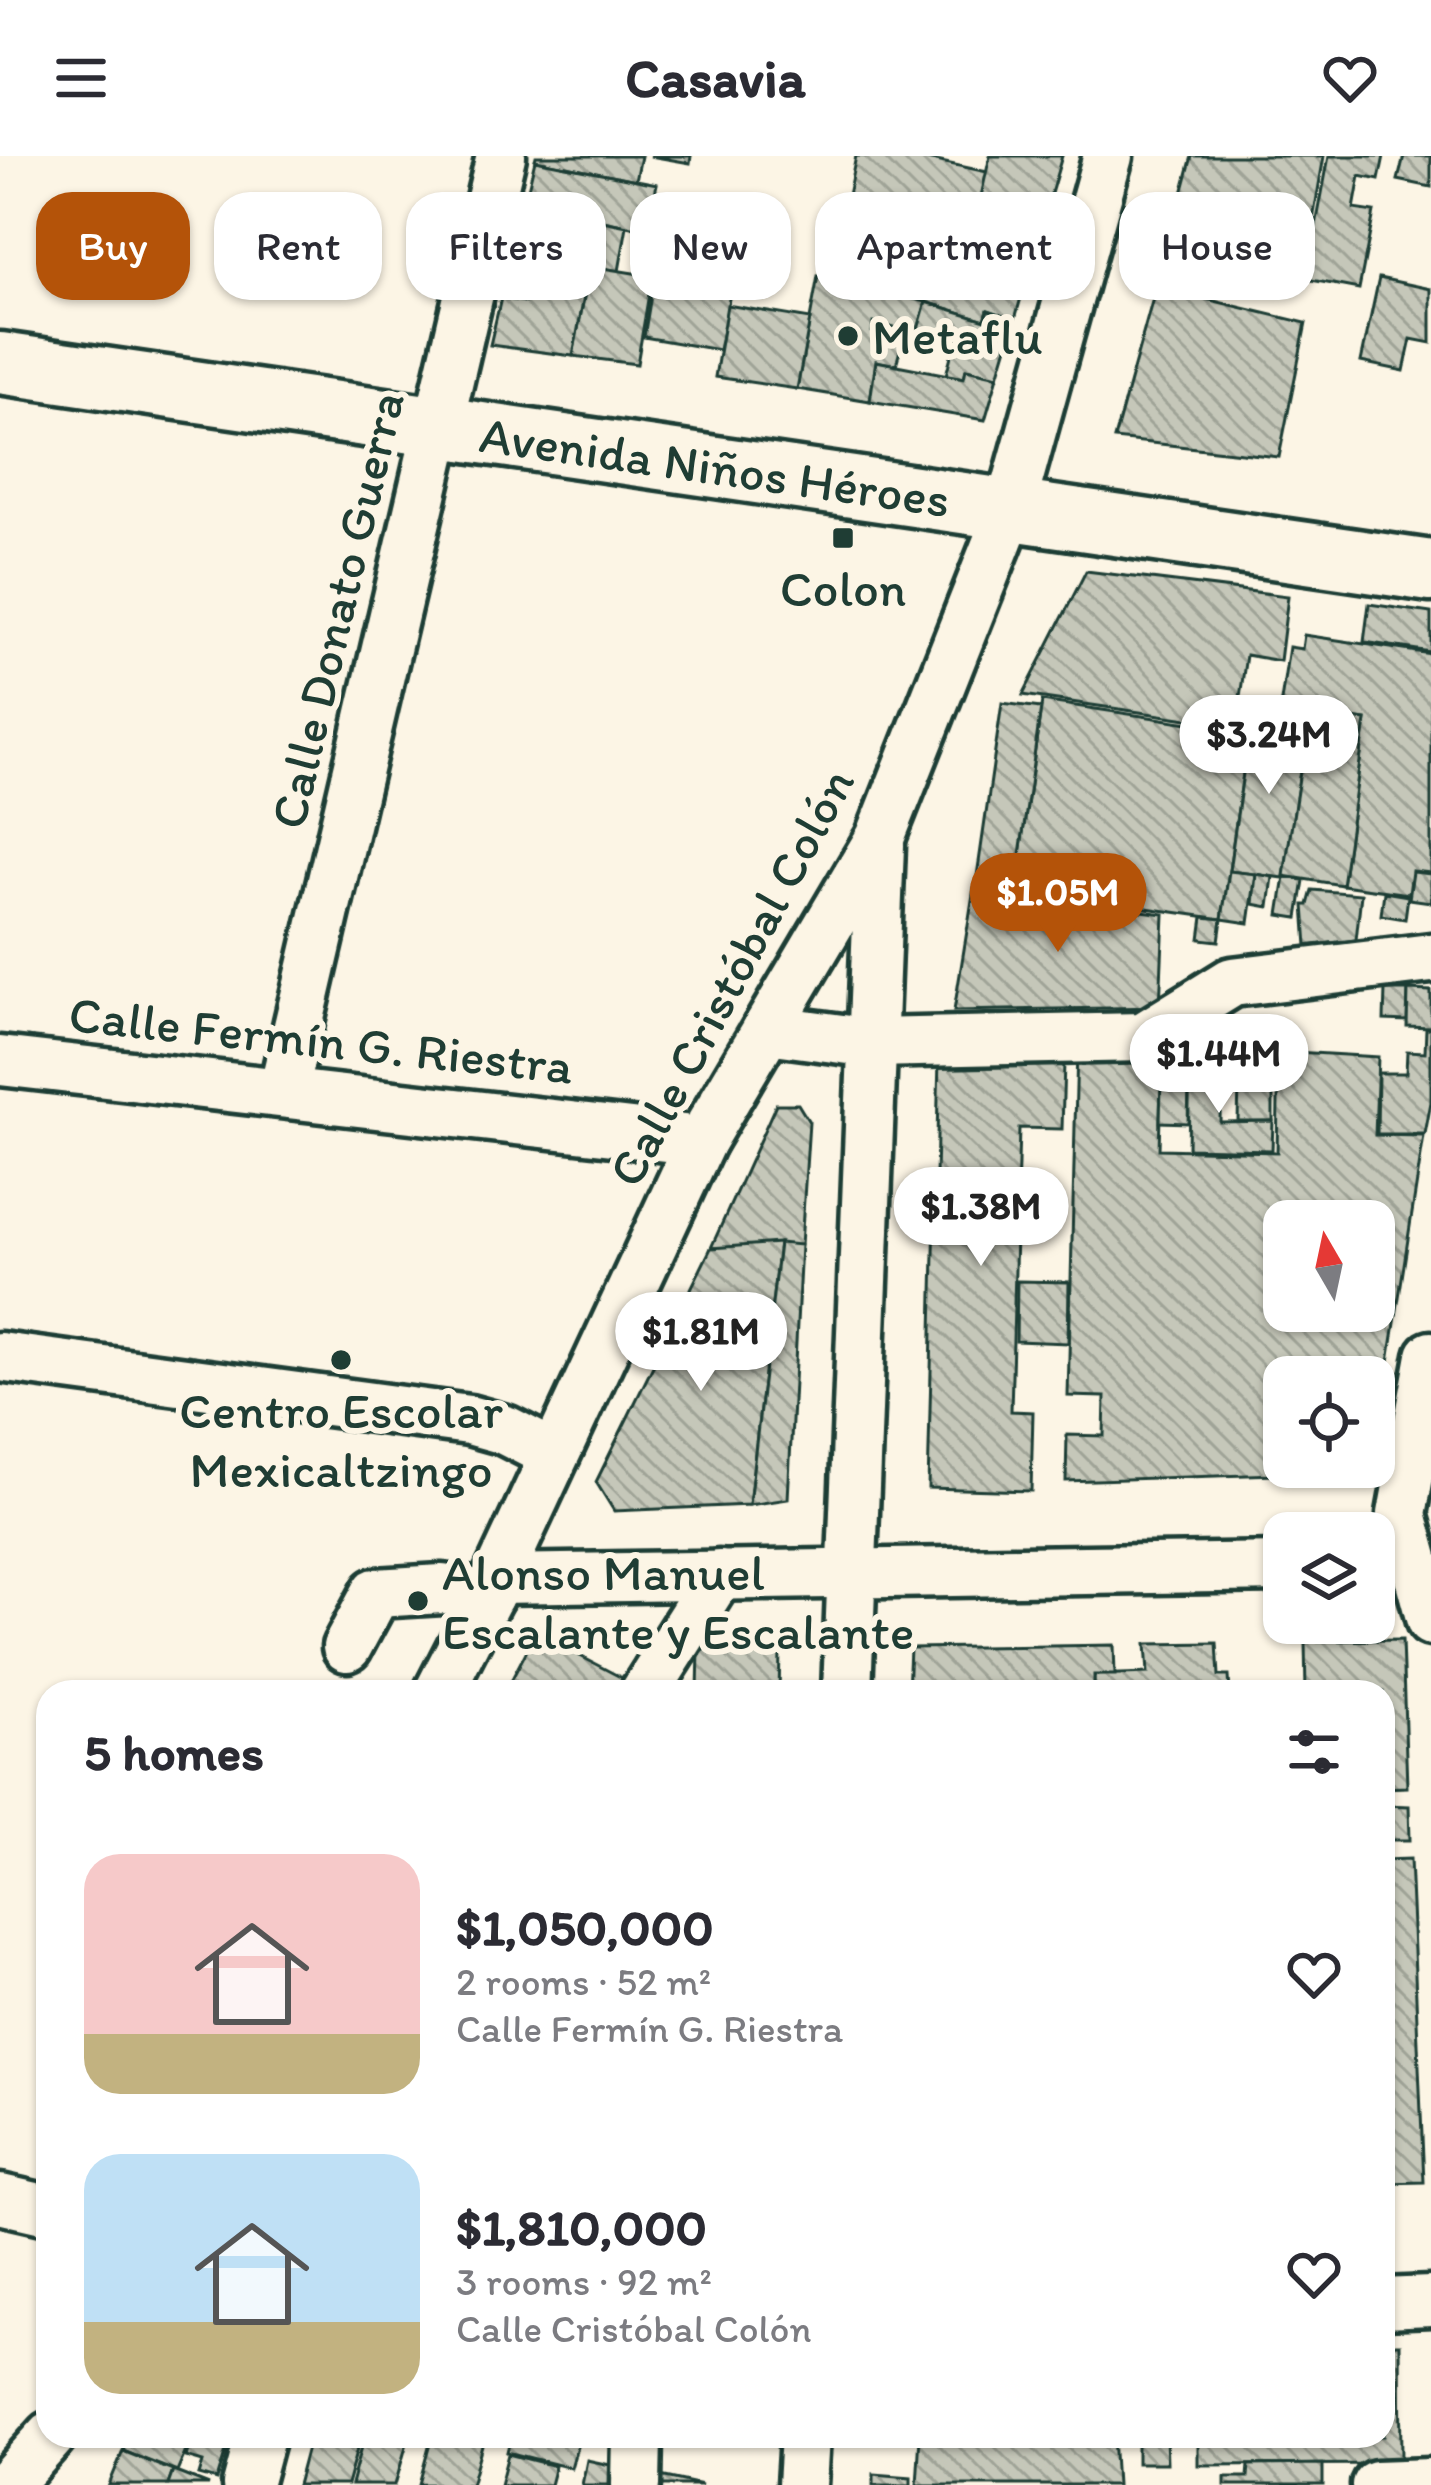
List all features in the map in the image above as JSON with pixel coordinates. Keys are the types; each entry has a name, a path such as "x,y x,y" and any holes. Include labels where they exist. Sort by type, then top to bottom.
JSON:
{"main road":[{"name":"Avenida Niños Héroes","path":"0,363 1431,571"}],"street":[{"name":"Calle Donato Guerra","path":"283,1090 501,156"},
{"name":"Calle Cristóbal Colón","path":"445,1680 700,1141 880,838 1010,510 1108,156"},
{"path":"848,1680 880,838"},
{"path":"766,1029 872,1043 1143,1037 1232,982 1431,958"},
{"name":"Calle Fermín G. Riestra","path":"0,1061 700,1141"},
{"path":"1431,1356 1402,1514 1407,1566 1431,1621"},
{"path":"0,1357 469,1420 505,1430 554,1455"},
{"path":"346,1646 376,1592 719,1575 1263,1567"},
{"path":"653,1680 719,1575"},
{"path":"0,2199 36,2207"},
{"path":"1395,2302 1431,2301"},
{"path":"7,2485 39,2448"},
{"path":"247,2485 257,2448"},
{"path":"636,2485 638,2448"},
{"path":"802,2485 804,2448"},
{"path":"1376,2485 1431,2483"}],"building":[{"path":"536,156 641,156 636,180 535,160"},
{"path":"650,156 691,156 690,163"},
{"path":"856,156 913,156 987,172 982,192 849,192"},
{"path":"990,156 1062,156 1051,192 982,192"},
{"path":"1192,156 1324,156 1315,208 1315,192 1182,192"},
{"path":"1329,156 1384,156 1379,180 1360,176 1354,209 1374,212 1359,289 1315,281 1315,231"},
{"path":"1404,156 1431,156 1431,187 1398,180"},
{"path":"535,160 657,184 655,192 630,192 630,227 606,222 606,192 527,192"},
{"path":"606,222 627,226 619,271 606,269"},
{"path":"606,269 630,272 630,300 648,300 637,364 573,356 584,300 606,300"},
{"path":"1379,278 1431,289 1431,343 1411,339 1404,371 1361,362"},
{"name":"Metaflu","path":"815,292 815,300 926,302 917,333 873,323 872,332 903,339 896,365 876,361 870,401 797,389"},
{"path":"501,300 583,300 573,356 490,345"},
{"path":"650,300 729,300 719,350 644,337"},
{"path":"1020,300 1015,319 988,310 985,320 926,302"},
{"path":"1152,300 1210,300 1306,323 1279,457 1114,439"},
{"path":"926,302 985,320 988,310 1015,319 998,376 966,369 964,378 946,375 954,344 917,333"},
{"path":"727,305 810,319 797,389 715,377"},
{"path":"876,361 964,378 966,369 998,376 985,420 870,401"},
{"path":"1086,571 1288,596 1280,661 1246,655 1236,726 1023,695"},
{"path":"1369,604 1431,613 1431,652 1364,642"},
{"path":"1304,635 1431,654 1431,873 1412,871 1409,894 1342,885 1366,720 1280,708 1289,647 1302,649"},
{"path":"1042,701 1249,732 1222,919 1015,889"},
{"path":"1002,703 1041,708 1015,889 976,883"},
{"path":"1280,708 1309,712 1284,878 1229,871 1249,732 1276,736"},
{"path":"1309,712 1366,720 1342,885 1284,876"},
{"path":"1229,871 1256,874 1249,923 1222,919"},
{"path":"1413,872 1431,874 1431,902 1409,899"},
{"path":"1256,874 1273,877 1269,907 1253,904"},
{"path":"1285,877 1304,880 1298,918 1279,915"},
{"path":"974,888 1164,914 1160,1007 954,1011"},
{"path":"1312,890 1361,894 1356,940 1307,946 1304,905"},
{"path":"1384,892 1408,896 1405,919 1381,915"},
{"path":"1203,917 1222,919 1219,941 1200,939"},
{"path":"1385,990 1408,990 1407,1021 1384,1020"},
{"path":"1408,990 1431,991 1431,1027 1407,1026"},
{"path":"1240,1020 1280,1022 1279,1051 1240,1047"},
{"path":"1426,1028 1431,1028 1431,1102 1425,1134 1377,1134 1378,1073 1406,1073 1407,1051 1425,1052"},
{"path":"1240,1047 1273,1051 1273,1121 1238,1121"},
{"path":"1077,1049 1162,1050 1159,1149 1277,1152 1279,1051 1378,1057 1375,1135 1424,1136 1395,1323 1395,1200 1263,1200 1263,1332 1394,1332 1390,1356 1263,1356 1263,1475 1066,1481 1067,1435 1104,1436 1105,1397 1068,1396"},
{"path":"1162,1050 1190,1051 1188,1123 1160,1122"},
{"path":"939,1059 1064,1062 1062,1129 1019,1128 1011,1411 1033,1412 1031,1491 928,1488"},
{"path":"1190,1062 1221,1062 1220,1122 1273,1121 1272,1150 1188,1148"},
{"path":"776,1104 798,1104 809,1122 801,1245 711,1248"},
{"path":"779,1243 749,1505 614,1511 596,1482 711,1248"},
{"path":"779,1243 801,1245 788,1499 749,1505"},
{"path":"1017,1281 1069,1282 1068,1343 1016,1341"},
{"path":"536,1633 626,1680 511,1680"},
{"path":"1402,1640 1407,1787 1395,1788 1395,1680 1306,1680 1305,1644 1395,1644"},
{"path":"1217,1643 1219,1676 1229,1676 1229,1680 1094,1680 1094,1675 1148,1673 1146,1644"},
{"path":"1114,1645 1115,1675 1094,1675 1094,1680 909,1680 910,1648"},
{"path":"699,1648 780,1652 779,1680 698,1680"},
{"path":"1395,1805 1409,1806 1410,1840 1395,1840"},
{"path":"1410,1859 1424,2182 1395,2183 1395,1860"},
{"path":"1395,2344 1400,2344 1401,2464 1198,2465 1198,2448 1395,2448"},
{"path":"124,2448 187,2448 177,2472"},
{"path":"189,2448 227,2448 217,2480 199,2475 203,2462 186,2457"},
{"path":"307,2448 357,2449 347,2485 297,2485"},
{"path":"361,2448 406,2448 395,2485 351,2485"},
{"path":"429,2448 481,2448 471,2485 419,2484"},
{"path":"508,2448 577,2448 571,2468 507,2452"},
{"path":"919,2448 1114,2448 1116,2485 917,2485"},
{"path":"1137,2448 1166,2448 1167,2463 1137,2463"},
{"path":"123,2451 173,2471 168,2485 109,2485"},
{"path":"508,2454 555,2466 550,2485 500,2485"},
{"path":"587,2460 702,2485 582,2485"},
{"path":"1323,2464 1323,2485 1225,2485 1225,2477 1248,2477 1249,2465"},
{"path":"173,2471 209,2485 168,2485"},
{"path":"874,2474 911,2477 911,2485 874,2485"}],"place":[{"name":"Metaflu","path":"848,336"},
{"name":"Colon","path":"843,538"},
{"name":"Centro Escolar Mexicaltzingo","path":"341,1360"},
{"name":"Alonso Manuel Escalante y Escalante","path":"418,1601"}]}
